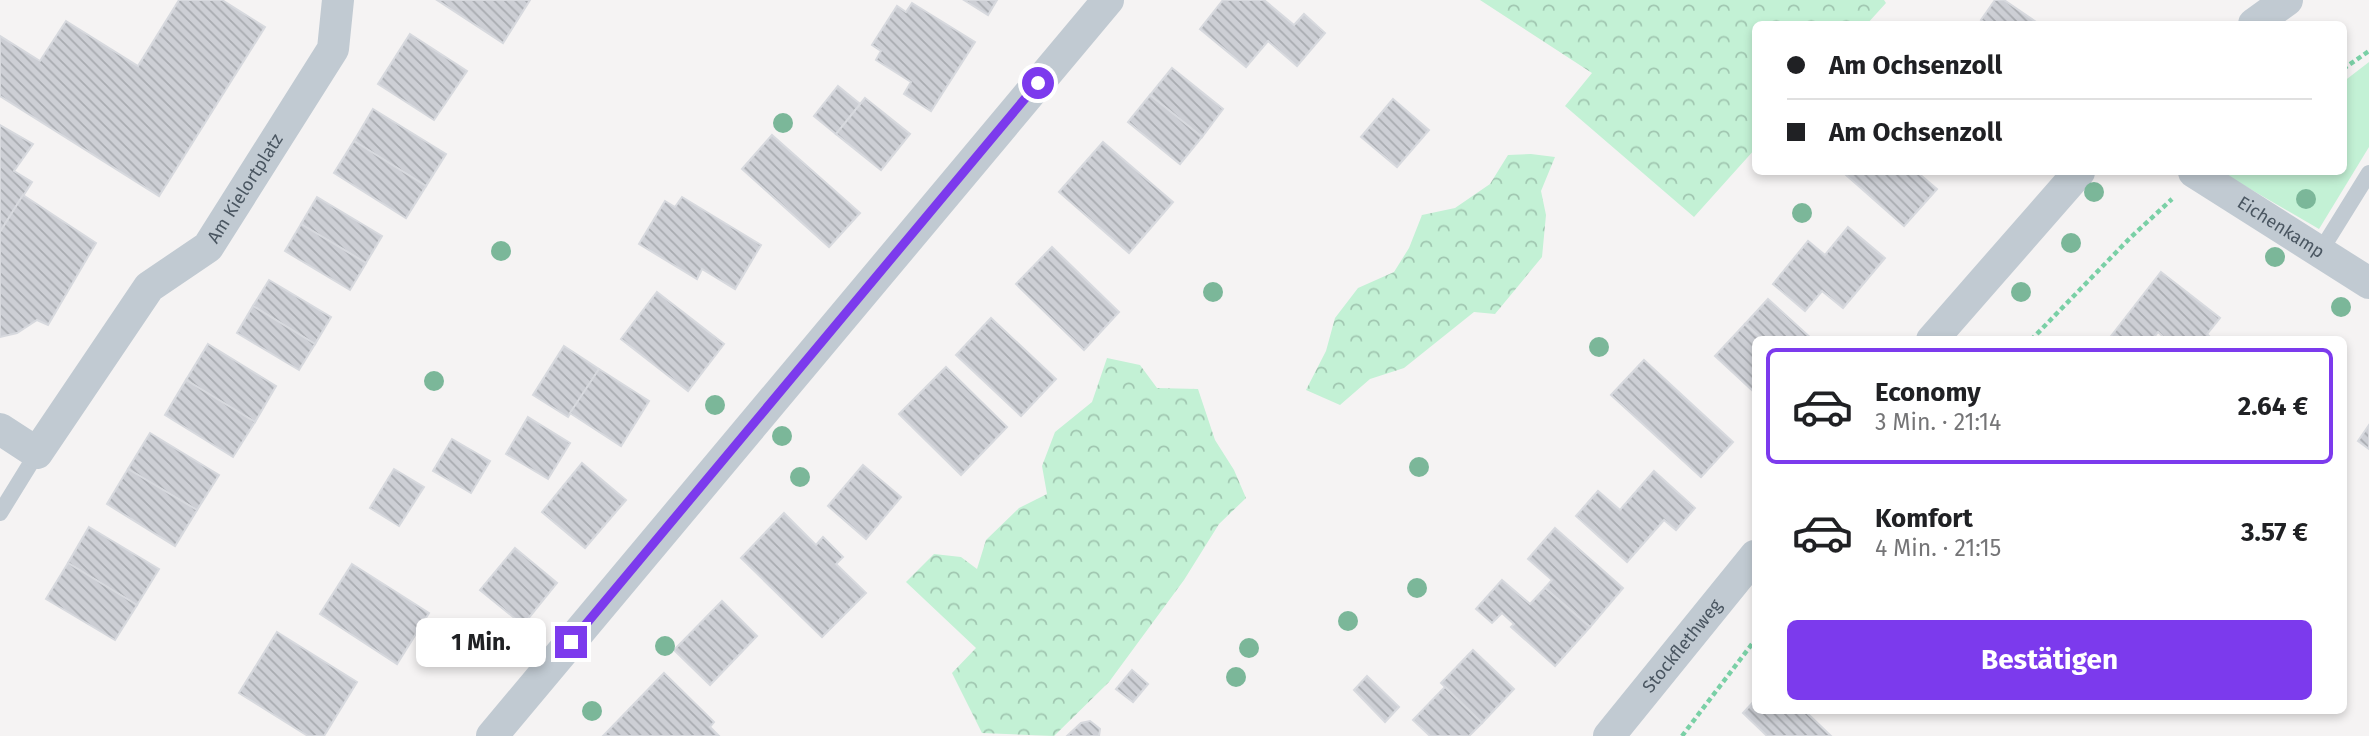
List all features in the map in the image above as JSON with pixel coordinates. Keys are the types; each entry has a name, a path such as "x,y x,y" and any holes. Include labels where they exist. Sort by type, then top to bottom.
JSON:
{"street":[{"name":"Am Kielortplatz","path":"37,453 149,286 208,247 333,49 338,0"},
{"path":"492,736 1108,0"},
{"path":"2258,21 2287,0"},
{"path":"1936,336 2076,175"},
{"name":"Eichenkamp","path":"2199,175 2369,284"},
{"path":"0,429 37,453"},
{"name":"Stockflethweg","path":"1609,736 1752,560"}],"lane":[{"path":"2320,252 2369,173"},
{"name":"Am Kielortplatz","path":"0,513 37,453"}],"path":[{"path":"2347,66 2369,51"},
{"path":"2035,336 2194,175"},
{"path":"1682,736 1752,644"}],"green space":[{"path":"1480,0 1884,0 1886,3 1870,21 1752,21 1752,152 1694,217 1565,106 1592,73"},
{"path":"2369,62 2369,147 2319,229 2226,175 2347,175 2347,79"},
{"path":"1508,155 1555,157 1541,191 1546,215 1542,257 1495,314 1474,312 1404,368 1370,379 1340,405 1306,390 1326,351 1335,318 1358,288 1394,272 1409,248 1422,215 1455,208 1490,184"},
{"path":"1107,358 1140,365 1157,388 1198,389 1215,440 1234,470 1246,498 1219,524 1184,580 1109,682 1054,736 982,733 952,673 976,648 906,582 934,554 961,557 977,569 986,540 1019,508 1047,494 1042,466 1055,432 1092,402"}],"building":[{"path":"179,0 222,0 265,27 159,196 0,96 0,36 40,61 66,21 138,66"},
{"path":"437,0 530,0 503,43"},
{"path":"964,0 997,0 988,15"},
{"path":"1223,0 1264,0 1294,25 1304,14 1325,33 1297,66 1268,41 1246,67 1200,29"},
{"path":"1995,0 2004,0 2035,21 1982,21"},
{"path":"912,3 975,42 931,111 904,94 911,82 876,60 881,51 872,45 897,6 906,12"},
{"path":"410,34 467,71 434,120 378,84"},
{"path":"1172,68 1223,109 1202,137 1150,95"},
{"path":"838,86 860,104 836,134 814,116"},
{"path":"1150,95 1202,137 1180,164 1128,122"},
{"path":"865,98 910,134 881,170 836,134"},
{"path":"1393,99 1429,130 1397,167 1361,137"},
{"path":"373,109 446,154 426,186 354,141"},
{"path":"0,125 33,144 14,171 32,182 0,232"},
{"path":"772,135 860,213 829,247 742,169"},
{"path":"354,141 426,186 406,218 334,173"},
{"path":"1103,142 1173,202 1129,253 1059,192"},
{"path":"1846,175 1921,175 1937,189 1904,226"},
{"path":"23,195 96,243 48,325 37,320 17,333 0,337 0,232"},
{"path":"317,197 382,236 366,263 301,224"},
{"path":"682,197 761,245 735,289 702,269 697,279 639,244 665,201 675,207"},
{"path":"301,224 366,263 350,290 285,251"},
{"path":"1848,227 1885,258 1843,308 1822,291 1805,311 1773,284 1808,241 1825,255"},
{"path":"1052,247 1119,312 1084,350 1016,284"},
{"path":"2161,272 2220,318 2207,334 2209,336 2162,336 2158,332 2155,336 2111,336"},
{"path":"269,280 331,317 315,344 253,306"},
{"path":"657,292 724,344 688,391 621,339"},
{"path":"1768,299 1809,336 1758,336 1745,324"},
{"path":"253,306 315,344 299,370 237,333"},
{"path":"991,318 1056,379 1021,416 956,355"},
{"path":"1745,324 1758,336 1752,336 1752,390 1715,356"},
{"path":"208,344 276,386 255,422 186,380"},
{"path":"564,346 599,369 568,417 533,395"},
{"path":"1644,360 1733,442 1701,477 1611,395"},
{"path":"946,367 1007,427 961,475 899,414"},
{"path":"599,369 649,401 621,446 570,413"},
{"path":"186,380 255,422 233,457 165,415"},
{"path":"528,417 570,443 548,479 506,454"},
{"path":"2369,425 2369,449 2358,441"},
{"path":"150,433 219,475 197,510 128,469"},
{"path":"452,439 490,461 471,493 433,471"},
{"path":"582,463 626,500 585,548 542,512"},
{"path":"863,465 901,497 866,539 828,506"},
{"path":"128,469 197,510 175,546 107,504"},
{"path":"394,469 424,487 399,526 370,508"},
{"path":"1654,471 1695,508 1676,530 1664,520 1627,562 1576,516 1598,491 1620,510"},
{"path":"784,513 816,545 823,537 843,557 836,564 866,593 822,637 741,558"},
{"path":"89,527 159,569 137,605 68,563"},
{"path":"1555,528 1623,588 1590,627 1545,588 1552,580 1528,559"},
{"path":"515,548 557,583 523,625 480,590"},
{"path":"68,563 137,605 115,640 46,599"},
{"path":"352,564 429,613 397,664 320,614"},
{"path":"1502,580 1530,604 1545,588 1590,627 1555,666 1511,627 1514,624 1502,613 1492,623 1476,609"},
{"path":"722,601 757,636 710,685 674,650"},
{"path":"277,632 357,682 324,736 308,736 239,693"},
{"path":"1473,650 1514,689 1482,723 1441,683"},
{"path":"1132,670 1148,684 1133,702 1116,689"},
{"path":"664,673 714,722 710,727 719,736 603,736"},
{"path":"1367,676 1399,707 1385,722 1354,690"},
{"path":"1445,687 1482,723 1469,736 1430,736 1413,720"},
{"path":"1752,703 1752,714 1808,714 1831,736 1767,736 1743,713"},
{"path":"1090,721 1100,729 1099,736 1067,736 1081,723"}],"route":[{"path":"571,642 1038,83"}]}
